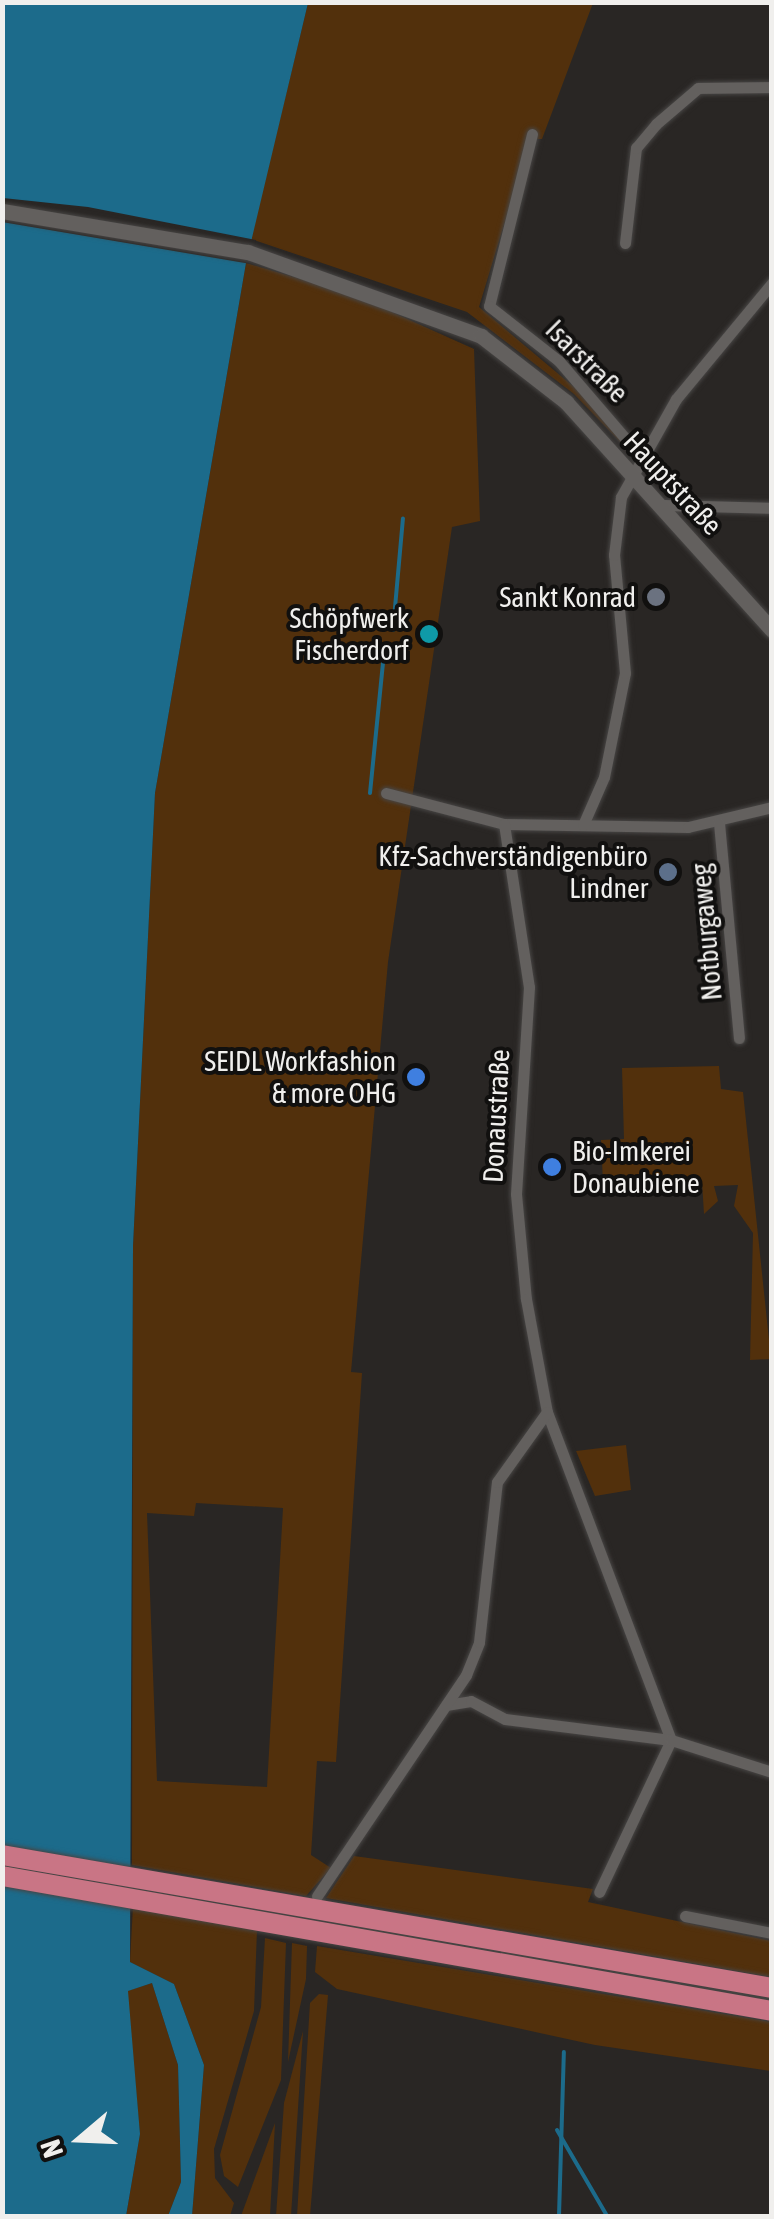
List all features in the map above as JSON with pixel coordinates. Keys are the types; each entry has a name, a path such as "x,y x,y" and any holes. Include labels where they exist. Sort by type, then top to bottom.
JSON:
{"highway":[{"path":"2,1854 772,2011"},
{"path":"2,1876 772,1988"}],"main road":[{"name":"Hauptstraße","path":"2,211 248,252 446,318 535,374 772,630"}],"street":[{"path":"625,242 636,148 656,124 698,88 772,87"},
{"name":"Isarstraße","path":"532,134 488,306 559,362 644,459"},
{"name":"Isarstraße","path":"584,825 604,777 625,674 614,555 633,476 676,399 766,300 772,284"},
{"path":"660,505 772,508"},
{"path":"386,793 504,824 719,823 772,806"},
{"name":"Notburgaweg","path":"719,823 739,1038"},
{"name":"Donaustraße","path":"504,824 529,987 516,1194 547,1412 564,1448 671,1740"},
{"path":"317,1896 466,1675 479,1642 497,1482 530,1444 547,1412"},
{"path":"530,1444 564,1448"},
{"path":"466,1675 471,1701"},
{"path":"446,1705 471,1701 505,1718 671,1740 772,1772"},
{"path":"600,1892 671,1740"},
{"path":"685,1916 772,1933"}],"shaded area":[{"path":"308,3 593,3 542,139 530,139 479,307 587,398 627,449 574,394 467,312 251,239"},
{"path":"246,263 354,295 474,349 480,521 452,527 388,962 351,1372 362,1373 336,1762 317,1761 311,1855 331,1868 306,1896 132,1865 133,1246 155,793","holes":["196,1503 283,1508 267,1787 157,1781 147,1513 194,1516"]},
{"path":"719,1066 721,1089 743,1092 771,1359 750,1360 753,1233 734,1206 738,1185 714,1186 718,1201 704,1214 702,1182 603,1183 601,1140 624,1139 622,1068"},
{"path":"626,1445 631,1490 595,1496 576,1451"},
{"path":"354,1856 593,1889 588,1902 771,1941 771,1977 326,1898"},
{"path":"133,1906 257,1930 254,2011 214,2149 215,2178 234,2203 230,2216 192,2216 204,2065 174,1984 130,1962"},
{"path":"265,1938 286,1943 281,2080 238,2187 224,2176 220,2155 261,2007"},
{"path":"292,1943 307,1946 306,1979 288,2062"},
{"path":"317,1946 771,2022 771,2071 595,2045 337,1989 315,1972"},
{"path":"152,1983 178,2065 181,2182 168,2216 126,2216 140,2134 127,1991"},
{"path":"319,1994 328,1995 310,2216 297,2216 310,2003"},
{"path":"303,2031 291,2216 276,2216 284,2103"},
{"path":"275,2123 270,2216 241,2216"}],"water":[{"path":"3,3 308,3 246,263 155,793 133,1246 130,1962 174,1984 204,2065 192,2216 168,2216 181,2182 178,2065 152,1983 128,1991 140,2134 126,2216 3,2216"}],"pier":[{"path":"3,198 88,207 256,240 251,264 2,222"}],"waterway":[{"path":"393,630 403,518"},
{"path":"370,793 384,652"},
{"path":"559,2216 564,2052"},
{"path":"557,2130 607,2216"}],"place":[{"name":"Sankt Konrad","path":"656,597"},
{"name":"Schöpfwerk Fischerdorf","path":"429,634"},
{"name":"Kfz-Sachverständigenbüro Lindner","path":"668,872"},
{"name":"SEIDL Workfashion & more OHG","path":"416,1077"},
{"name":"Bio-Imkerei Donaubiene","path":"552,1167"}]}
